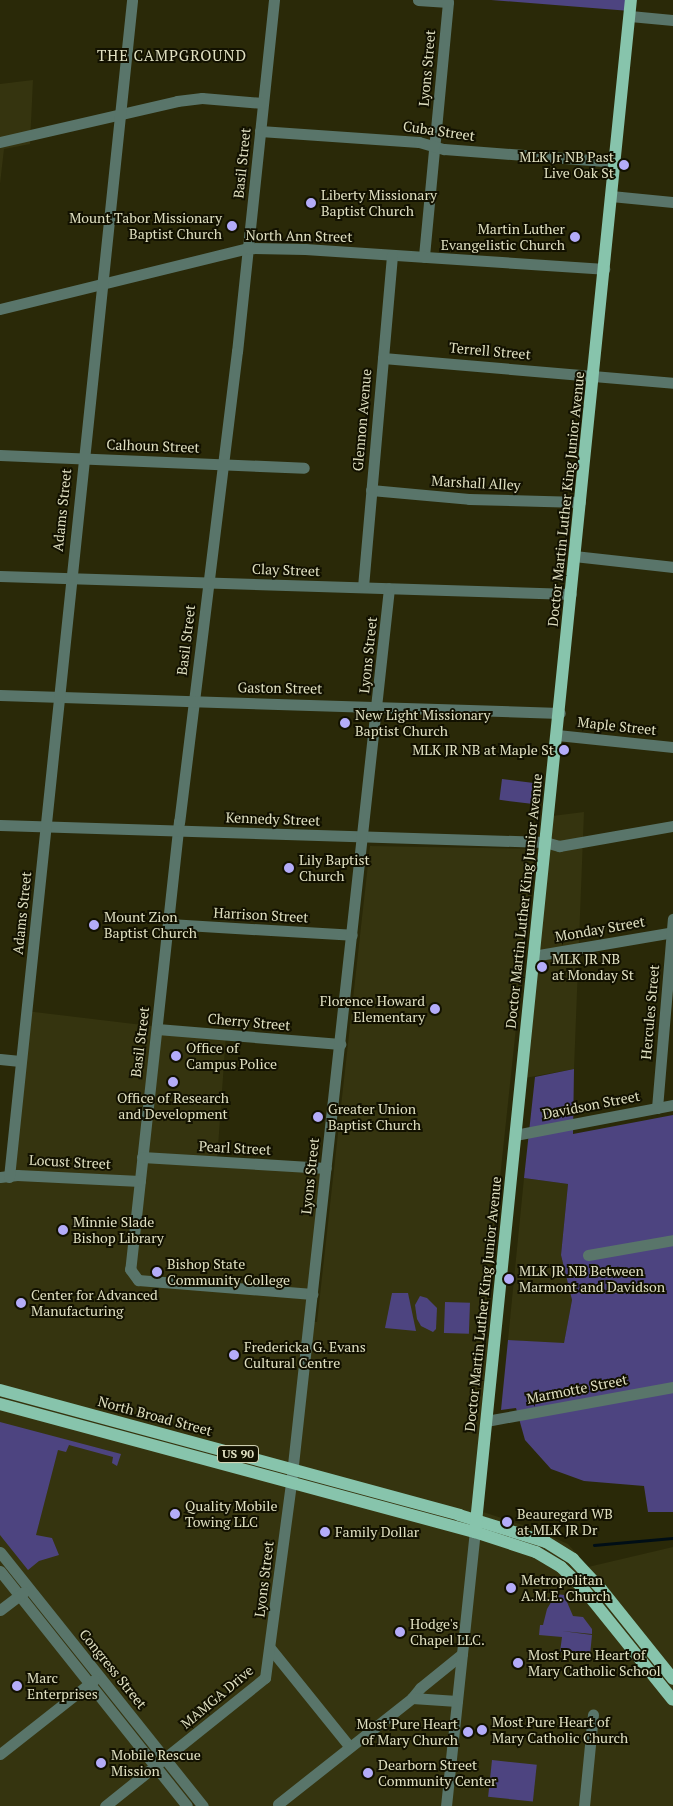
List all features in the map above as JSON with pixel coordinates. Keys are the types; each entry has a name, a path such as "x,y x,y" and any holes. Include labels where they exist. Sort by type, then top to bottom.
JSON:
{"main road":[{"name":"Doctor Martin Luther King Junior Avenue","path":"476,1526 533,956 560,713 574,556 595,374 631,0"},
{"name":"North Broad Street","path":"0,1390 293,1469 476,1526"},
{"name":"North Broad Street","path":"0,1404 291,1482 476,1526"},
{"name":"US 90","path":"476,1526 546,1542 573,1559 601,1589 673,1679"},
{"name":"US 90","path":"476,1526 536,1552 561,1567 581,1586 673,1700"}],"street":[{"name":"Adams Street","path":"20,1060 46,826 82,458 132,0"},
{"name":"Basil Street","path":"274,0 248,248 193,701 130,1269 138,1280 312,1294"},
{"name":"Lyons Street","path":"418,0 448,2 424,257"},
{"path":"630,16 673,20"},
{"path":"0,142 120,114 202,98 263,103"},
{"name":"Cuba Street","path":"260,131 419,142 434,146 615,162"},
{"path":"611,196 673,202"},
{"name":"North Ann Street","path":"0,309 248,248 604,269"},
{"name":"Glennon Avenue","path":"363,587 392,255"},
{"name":"Terrell Street","path":"383,358 595,374 673,383"},
{"name":"Calhoun Street","path":"0,455 304,468"},
{"name":"Marshall Alley","path":"371,490 460,498 580,502"},
{"path":"574,556 673,566"},
{"name":"Clay Street","path":"0,576 571,594"},
{"name":"Lyons Street","path":"270,1648 293,1469 378,706 389,588"},
{"name":"Gaston Street","path":"0,695 560,713"},
{"name":"Maple Street","path":"557,735 673,747"},
{"name":"Kennedy Street","path":"0,825 545,842 559,846 673,826"},
{"name":"Hercules Street","path":"657,1108 673,919"},
{"name":"Harrison Street","path":"169,924 352,935"},
{"name":"Monday Street","path":"533,956 672,932"},
{"name":"Cherry Street","path":"157,1029 340,1044"},
{"path":"0,1060 20,1060 4,1177"},
{"name":"Davidson Street","path":"515,1135 673,1105"},
{"name":"Pearl Street","path":"142,1157 326,1168"},
{"name":"Locust Street","path":"4,1177 17,1174 140,1181"},
{"path":"588,1255 673,1240"},
{"name":"Marmotte Street","path":"486,1421 673,1387"},
{"name":"Doctor Martin Luther King Junior Avenue","path":"446,1806 476,1526"},
{"name":"Congress Street","path":"0,1552 203,1806"},
{"name":"Congress Street","path":"0,1571 187,1806"},
{"path":"0,1610 29,1588"},
{"path":"270,1648 350,1747"},
{"name":"MAMGA Drive","path":"105,1806 265,1678 270,1648"},
{"path":"278,1804 412,1698 420,1688 462,1654"},
{"path":"0,1754 99,1676"},
{"path":"412,1698 457,1701"},
{"path":"584,1806 593,1714"}],"shaded area":[{"path":"491,0 631,0 630,11"},
{"path":"33,80 30,144 4,149 0,184 0,84"},
{"path":"502,779 536,783 533,804 499,800"},
{"path":"584,812 574,1069 525,1078 552,816"},
{"path":"370,846 535,849 483,1338 495,1339 477,1510 529,1527 568,1544 588,1567 673,1547 673,1806 195,1806 193,1803 189,1806 0,1806 0,1177 8,1177 26,1011 226,1035 217,1161 326,1168 310,1322 317,1322"},
{"path":"574,1069 573,1134 673,1115 673,1512 648,1512 644,1486 584,1481 551,1469 525,1440 516,1408 501,1410 508,1340 564,1343 572,1300 561,1255 568,1184 524,1178 535,1077"},
{"path":"524,1178 568,1184 561,1255 572,1300 564,1344 508,1340"},
{"path":"392,1293 408,1293 416,1331 385,1328"},
{"path":"420,1296 427,1298 437,1308 436,1329 433,1332 421,1326 417,1319 415,1305"},
{"path":"445,1302 470,1303 469,1334 444,1333"},
{"path":"0,1422 121,1454 117,1466 112,1463 113,1457 69,1445 66,1452 58,1450 36,1535 52,1538 59,1555 39,1561 28,1570 0,1535"},
{"path":"556,1594 564,1595 573,1616 583,1617 592,1629 592,1634 562,1631 592,1635 590,1655 560,1652 562,1637 539,1635 540,1625 543,1625 547,1609"},
{"path":"492,1760 537,1765 533,1802 488,1797"}],"waterway":[{"path":"594,1545 673,1538"}],"place":[{"name":"MLK Jr NB Past Live Oak St","path":"624,165"},
{"name":"Liberty Missionary Baptist Church","path":"311,203"},
{"name":"Mount Tabor Missionary Baptist Church","path":"232,226"},
{"name":"Martin Luther Evangelistic Church","path":"575,237"},
{"name":"New Light Missionary Baptist Church","path":"345,723"},
{"name":"MLK JR NB at Maple St","path":"564,750"},
{"name":"Lily Baptist Church","path":"289,868"},
{"name":"Mount Zion Baptist Church","path":"94,925"},
{"name":"MLK JR NB at Monday St","path":"542,967"},
{"name":"Florence Howard Elementary","path":"435,1009"},
{"name":"Office of Campus Police","path":"176,1056"},
{"name":"Office of Research and Development","path":"173,1082"},
{"name":"Greater Union Baptist Church","path":"318,1117"},
{"name":"Minnie Slade Bishop Library","path":"63,1230"},
{"name":"Bishop State Community College","path":"157,1272"},
{"name":"MLK JR NB Between Marmont and Davidson","path":"509,1279"},
{"name":"Center for Advanced Manufacturing","path":"21,1303"},
{"name":"Fredericka G. Evans Cultural Centre","path":"234,1355"},
{"name":"Quality Mobile Towing LLC","path":"175,1514"},
{"name":"Beauregard WB at MLK JR Dr","path":"507,1522"},
{"name":"Family Dollar","path":"325,1532"},
{"name":"Metropolitan A.M.E. Church","path":"511,1588"},
{"name":"Hodge's Chapel LLC.","path":"400,1632"},
{"name":"Most Pure Heart of Mary Catholic School","path":"518,1663"},
{"name":"Marc Enterprises","path":"17,1686"},
{"name":"Most Pure Heart of Mary Catholic Church","path":"482,1730"},
{"name":"Most Pure Heart of Mary Church","path":"468,1732"},
{"name":"Mobile Rescue Mission","path":"101,1763"},
{"name":"Dearborn Street Community Center","path":"368,1773"}],"district":[{"name":"THE CAMPGROUND","path":"172,56"}]}
